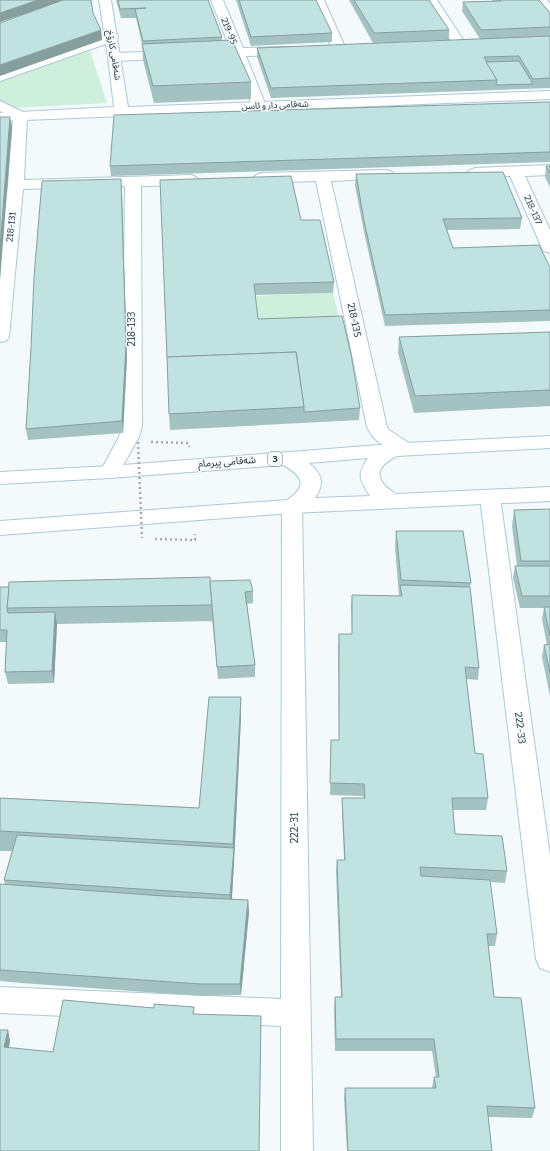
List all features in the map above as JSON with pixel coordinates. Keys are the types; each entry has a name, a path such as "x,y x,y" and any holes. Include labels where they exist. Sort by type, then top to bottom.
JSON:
{"main road":[{"name":"شەقامی کارۆخ","path":"105,0 112,37 122,111"},
{"name":"219-95","path":"217,0 258,106"},
{"path":"318,0 339,49"},
{"path":"431,0 460,44"},
{"path":"540,0 550,12"},
{"path":"0,77 112,37"},
{"path":"445,45 475,44"},
{"path":"324,49 354,48"},
{"path":"115,57 300,50"},
{"name":"شەقامی دار و ئاسن","path":"0,117 550,95"},
{"path":"0,105 20,116"},
{"name":"218-131","path":"0,337 16,185 20,116"},
{"path":"462,173 550,170"},
{"name":"218-137","path":"516,172 550,248"},
{"path":"244,179 400,175"},
{"name":"218-135","path":"323,177 377,427 381,434 399,450"},
{"path":"16,185 204,180"},
{"name":"218-133","path":"110,472 129,437 132,426 133,182"},
{"name":"شەقامی پیرمام","path":"0,478 110,472 399,450 550,442"},
{"path":"392,501 378,492 370,480 371,468 379,457 399,450"},
{"path":"286,458 300,465 310,475 311,486 305,497 292,506"},
{"path":"0,528 292,506 550,494"},
{"name":"222-33","path":"490,497 550,959"},
{"name":"222-31","path":"292,506 297,1151"},
{"path":"0,1000 296,1013"}],"path":[{"path":"188,443 138,442 142,538 195,540"}],"green space":[{"path":"89,48 107,103 14,108 0,101 0,80"},
{"path":"333,293 341,327 258,330 254,296"}],"building":[{"path":"0,0 38,0 0,13"},
{"path":"63,0 91,0 93,13 101,30 0,65 0,23"},
{"path":"118,0 208,0 222,37 143,41 135,9 146,8 120,9"},
{"path":"239,0 316,0 332,33 251,37"},
{"path":"354,0 429,0 449,30 374,33"},
{"path":"539,0 550,13 550,27 481,30 463,2"},
{"path":"550,36 550,78 533,79 519,56 484,57 497,80 271,88 257,48"},
{"path":"232,40 251,82 153,86 142,44"},
{"path":"519,61 533,84 496,85 497,80 486,62"},
{"path":"550,102 550,152 110,166 114,115"},
{"path":"0,117 10,117 0,248"},
{"path":"546,166 550,166 550,173"},
{"path":"503,172 522,218 443,219 453,248 539,245 550,267 550,310 385,315 364,221 356,174"},
{"path":"291,176 301,220 320,220 334,282 254,284 258,319 342,316 351,354 360,408 304,412 296,352 167,357 160,180"},
{"path":"121,179 126,345 122,421 26,429 34,277 42,181"},
{"path":"550,332 550,390 415,396 399,337"},
{"path":"296,352 304,407 169,414 167,357"},
{"path":"550,509 550,561 521,561 514,510"},
{"path":"396,531 463,531 471,583 401,580"},
{"path":"515,566 550,566 550,596 522,596"},
{"path":"210,577 212,605 7,608 9,582"},
{"path":"250,580 253,591 245,592 255,665 217,667 210,581"},
{"path":"400,585 470,587 479,668 465,667 475,753 483,754 488,798 452,798 455,834 502,836 507,871 420,867 421,876 490,880 497,934 487,934 494,997 521,998 535,1108 487,1106 492,1151 348,1151 345,1088 436,1088 434,1077 439,1077 434,1039 336,1039 335,997 342,997 337,860 345,860 342,798 365,798 364,784 330,783 331,740 339,740 339,634 352,634 352,595 402,596"},
{"path":"0,587 9,587 8,613 55,612 52,671 5,672 7,630 0,630"},
{"path":"544,607 550,607 550,636"},
{"path":"550,644 550,673 544,645"},
{"path":"209,697 241,697 233,844 0,831 0,798 199,808"},
{"path":"17,835 234,848 230,895 4,880"},
{"path":"0,884 164,896 248,900 240,984 200,984 0,970"},
{"path":"63,1000 154,1008 154,1004 194,1007 193,1014 261,1016 259,1151 0,1151 0,1030 8,1030 4,1047 53,1052"}]}
